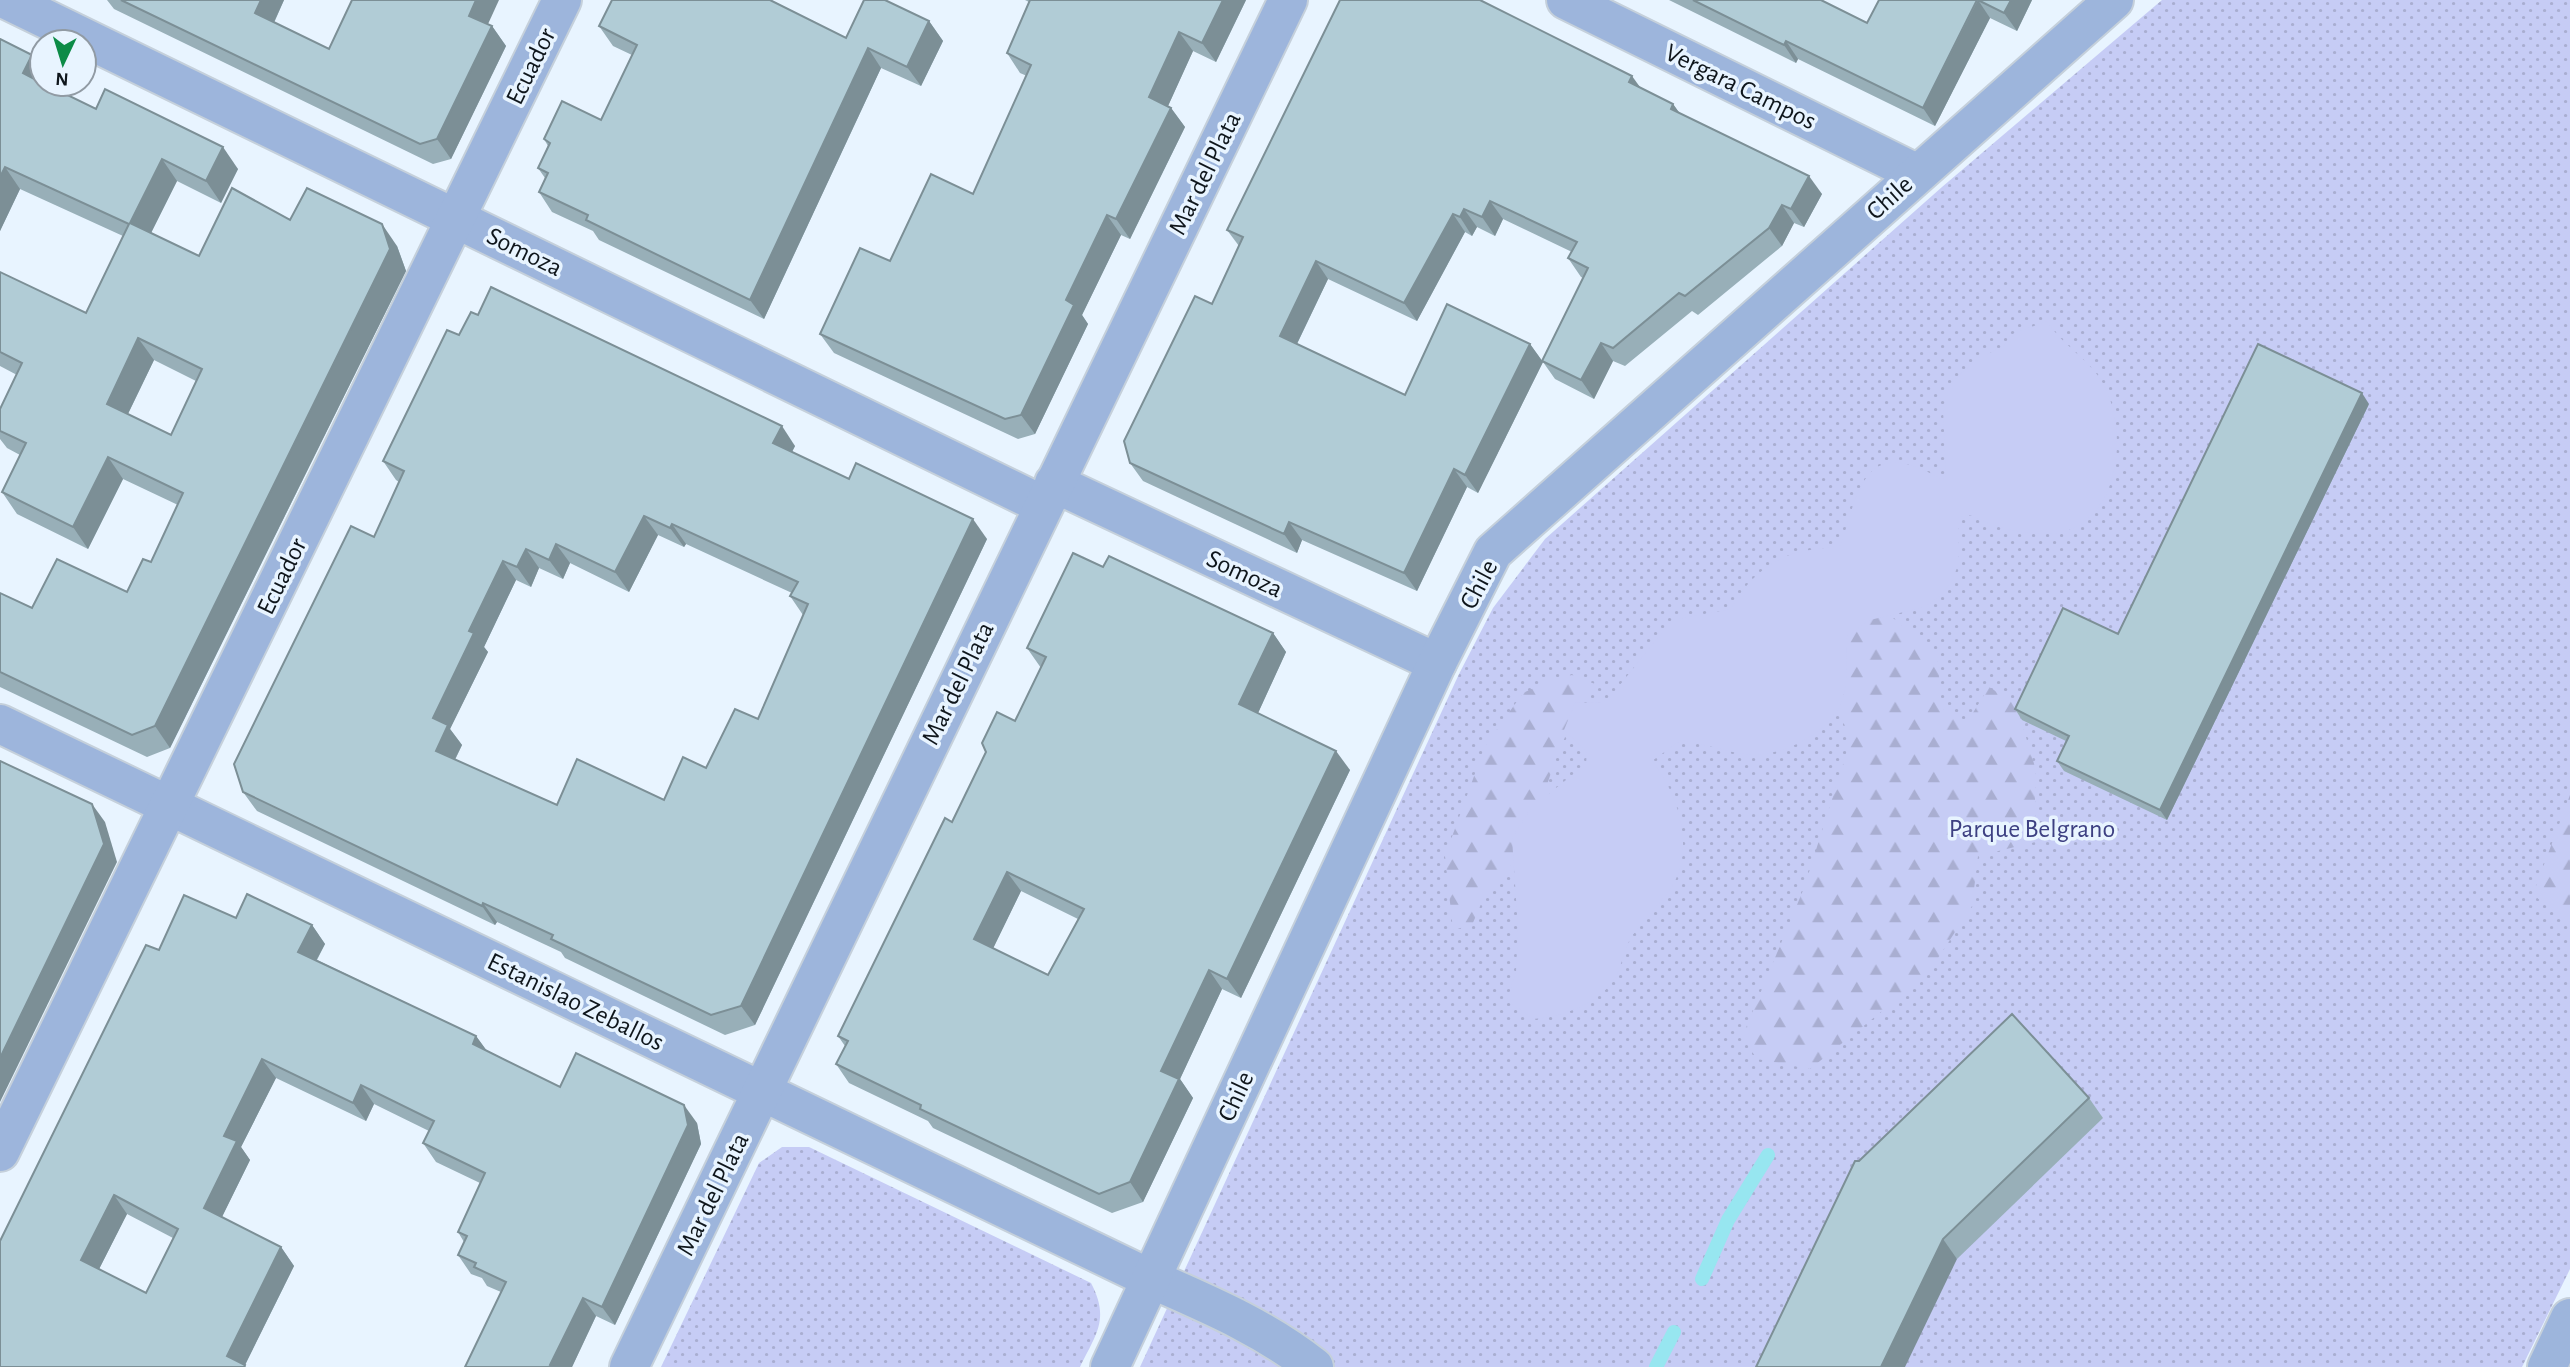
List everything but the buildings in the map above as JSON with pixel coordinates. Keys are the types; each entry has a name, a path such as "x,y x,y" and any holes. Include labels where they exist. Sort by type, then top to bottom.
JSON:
{"street":[{"name":"Somoza","path":"7,0 456,218 1049,494 1437,663"},
{"name":"Ecuador","path":"0,1152 562,0"},
{"name":"Mar del Plata","path":"629,1367 1288,0"},
{"name":"Vergara Campos","path":"1566,0 1916,173"},
{"name":"Chile","path":"1110,1367 1437,663 1493,552 1916,173 2114,0"},
{"name":"Estanislao Zeballos","path":"0,724 1152,1279 1202,1299 1280,1340 1314,1367"},
{"path":"2547,1367 2570,1318"}],"green space":[{"name":"Parque Belgrano","path":"2162,0 2570,0 2570,1269 2522,1367 1140,1367 1459,674 1493,608 1545,539 1942,187"},
{"path":"2047,321 2059,337 2095,372 2111,402 2117,453 2112,478 2103,501 2088,519 2067,531 2041,534 2023,532 1971,516 1958,518 1958,565 1952,581 1942,594 1925,607 1870,620 1847,636 1846,677 1842,700 1827,723 1802,742 1758,755 1736,753 1681,740 1652,761 1670,790 1681,824 1682,859 1669,891 1632,936 1616,976 1597,997 1555,1016 1533,1019 1507,1000 1516,972 1518,929 1512,838 1531,808 1586,764 1587,752 1564,730 1575,703 1601,702 1611,696 1672,620 1731,609 1748,583 1773,563 1798,552 1841,545 1862,485 1871,472 1883,464 1898,463 1918,468 1943,480 1946,475 1943,409 1952,382 1977,359 2004,346 2010,335"},
{"path":"1882,609 1937,654 1942,708 1966,724 1989,687 2016,704 2035,767 2035,842 1978,856 1972,906 1927,975 1810,1069 1757,1059 1742,1037 1804,888 1850,742 1835,696 1836,634"},
{"path":"1572,675 1600,686 1578,707 1556,758 1527,844 1481,904 1472,925 1453,930 1445,856 1485,746 1523,693 1551,680"},
{"path":"2570,795 2570,927 2533,894"},
{"path":"782,1147 809,1147 1091,1283 1100,1307 1099,1326 1080,1367 661,1367 759,1163"}],"waterway":[{"path":"1702,1279 1728,1220 1768,1155"},
{"path":"1656,1367 1674,1332"}]}
